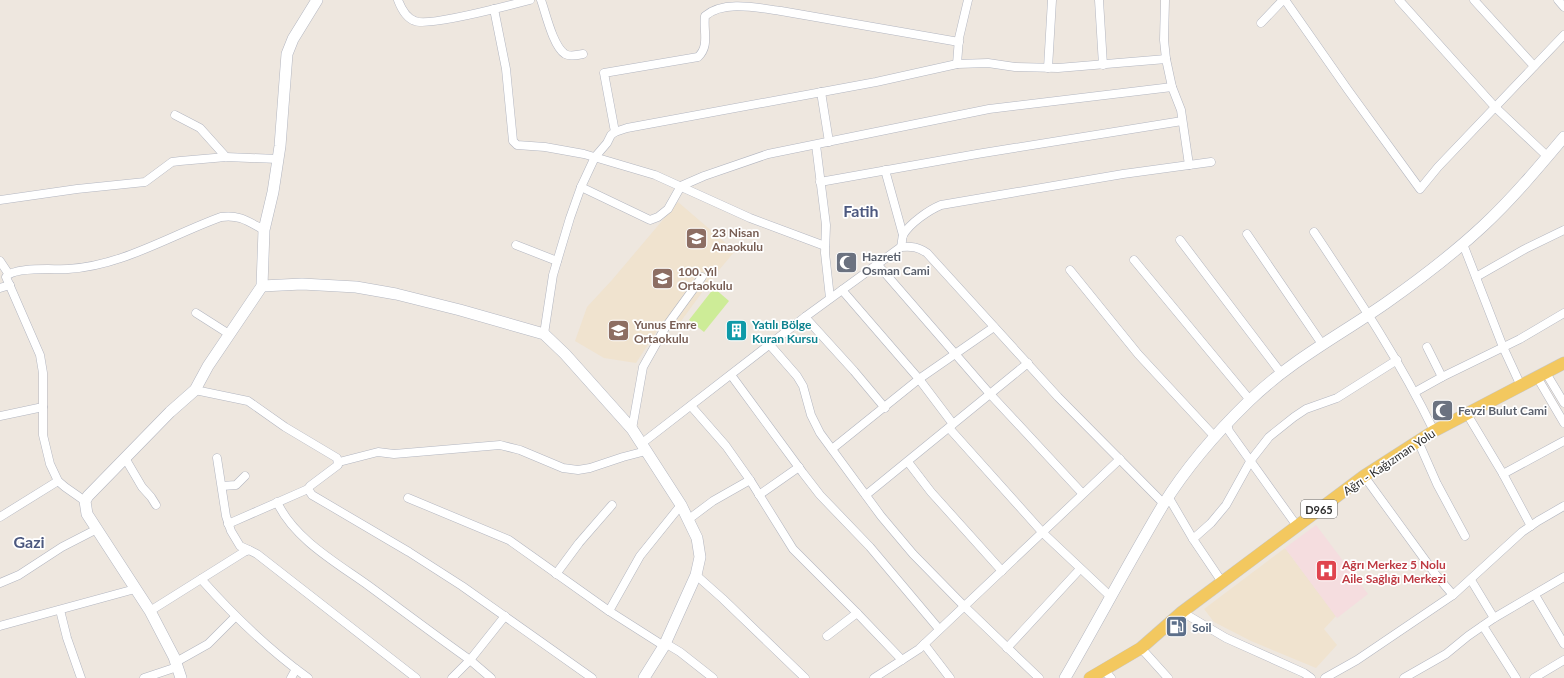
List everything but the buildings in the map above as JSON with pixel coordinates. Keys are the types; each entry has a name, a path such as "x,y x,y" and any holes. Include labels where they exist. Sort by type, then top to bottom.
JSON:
{"main road":[{"name":"Ağrı - Kağızman Yolu","path":"1090,678 1106,675 1142,648 1182,612 1364,476 1434,431 1564,363"}],"street":[{"path":"181,678 177,664 150,612 135,590 124,569 87,514 86,501 88,496 170,412 195,390 208,366 262,286 264,230 273,192 278,159 287,54 293,39 317,0"},
{"path":"398,0 410,19 417,22 440,20 530,0"},
{"path":"541,0 558,47 565,54 570,56 583,54"},
{"path":"957,64 959,42 968,0"},
{"path":"1048,68 1052,0"},
{"path":"1099,0 1103,65"},
{"path":"1166,0 1164,40 1166,59 1182,121 1189,165"},
{"path":"1261,23 1284,0 1420,189 1438,167 1495,106 1564,35"},
{"path":"1399,0 1495,106 1548,157"},
{"path":"1474,0 1534,66"},
{"path":"1558,0 1564,7"},
{"path":"615,132 604,73 698,57 703,53 705,47 705,16 716,9 726,7 781,11 959,42"},
{"path":"494,9 506,69 513,141 517,145 565,150 595,157 655,175 750,218 825,246"},
{"path":"544,334 553,275 581,187 595,157 607,143 611,135 615,132 627,128 876,82 957,64 988,63 1015,67 1048,68 1166,59"},
{"path":"581,187 650,220 658,217 668,209 681,186 704,176 768,154 989,109 1172,87"},
{"path":"821,92 829,142"},
{"path":"175,115 200,128 226,157"},
{"path":"820,182 985,152 1182,121"},
{"path":"1065,678 1166,501 1215,437 1250,400 1281,374 1322,344 1369,314 1443,261 1463,244 1512,196 1548,157 1564,137"},
{"path":"816,145 826,225 825,246 830,298"},
{"path":"0,200 77,189 145,182 172,162 226,157 278,159"},
{"path":"903,235 916,220 931,209 941,205 1124,174 1210,162"},
{"path":"885,170 903,235 901,247"},
{"path":"8,273 48,269 68,270 105,262 150,247 221,217 231,216 245,220 264,230"},
{"path":"1476,277 1525,249 1564,230"},
{"path":"1314,232 1369,314 1397,360 1434,431"},
{"path":"1247,234 1322,344"},
{"path":"1180,240 1281,374"},
{"path":"1463,244 1503,347 1521,386"},
{"path":"516,245 557,260"},
{"path":"228,524 308,489 317,480 338,465 339,462 378,452 394,454 500,445 520,450 562,468 578,470 607,463 643,448 691,406 805,317 901,247 916,247 927,253 994,327 1120,459 1166,501 1222,582"},
{"path":"1134,260 1250,400"},
{"path":"0,261 8,273 6,276 40,355 43,373 43,435 50,464 58,481 64,487 86,501"},
{"path":"878,265 990,394 1082,493"},
{"path":"1070,270 1138,354 1215,437"},
{"path":"632,429 643,367 665,328 702,277"},
{"path":"262,286 302,284 356,288 383,292 460,310 544,334 582,371 632,429 643,448 682,505 697,538 700,557 696,575 665,645 644,678"},
{"path":"0,288 10,285"},
{"path":"842,290 920,379 951,426 1043,533 1111,597"},
{"path":"196,313 229,334"},
{"path":"1415,392 1442,377 1520,339 1564,313"},
{"path":"805,317 854,370 885,408"},
{"path":"832,449 920,379 994,327"},
{"path":"770,345 800,381 811,415 820,432 866,495 913,554 964,606 1039,678"},
{"path":"1427,347 1442,377"},
{"path":"1193,539 1211,523 1226,505 1251,460 1269,438 1294,417 1310,408 1337,398 1397,360"},
{"path":"866,495 1028,363"},
{"path":"731,375 820,495 870,547 939,629"},
{"path":"1541,375 1564,403"},
{"path":"1541,375 1564,423"},
{"path":"195,390 248,401 285,427 337,458 339,462"},
{"path":"691,406 726,446 750,480 793,549 902,660"},
{"path":"0,416 43,407"},
{"path":"1467,414 1503,474 1531,526"},
{"path":"1227,424 1229,431 1297,526"},
{"path":"1503,474 1564,440"},
{"path":"1418,441 1437,484 1465,536"},
{"path":"125,458 138,481 156,505"},
{"path":"217,458 228,524 240,546 257,554 416,678"},
{"path":"874,678 924,644 1043,533 1082,493 1120,459"},
{"path":"908,462 931,492 1002,571"},
{"path":"759,496 798,467"},
{"path":"222,486 236,485 245,476"},
{"path":"1364,476 1436,575 1453,595"},
{"path":"689,519 713,501 750,480"},
{"path":"0,517 58,481"},
{"path":"308,489 315,498 414,555 462,586 592,678"},
{"path":"408,498 509,540 609,612 665,645 680,652 713,678"},
{"path":"277,502 291,526 316,548 470,660 491,678"},
{"path":"556,574 579,543 612,505"},
{"path":"609,612 640,556 682,505"},
{"path":"1325,678 1357,660 1453,595 1531,526 1564,506"},
{"path":"0,583 19,575 62,547 97,529"},
{"path":"150,612 249,550"},
{"path":"1007,648 1080,569"},
{"path":"696,575 719,594 805,678"},
{"path":"1404,678 1446,654 1494,618 1564,577"},
{"path":"201,579 235,617 308,678"},
{"path":"1471,580 1494,618"},
{"path":"0,626 135,590"},
{"path":"1535,595 1564,644"},
{"path":"60,610 67,638 81,678"},
{"path":"1182,612 1226,638 1304,673 1311,678"},
{"path":"827,636 857,613"},
{"path":"452,678 470,660 505,616"},
{"path":"144,678 177,664 208,644 235,617"},
{"path":"1483,626 1516,678"},
{"path":"924,644 950,678"},
{"path":"1142,648 1168,678"},
{"path":"1534,678 1564,660"},
{"path":"291,678 296,669"}],"shaded area":[{"path":"678,202 735,251 714,276 676,328 664,320 636,363 604,358 575,341 587,307 612,280"},
{"name":"Ağrı Merkez 5 Nolu Aile Sağlığı Merkezi","path":"1316,525 1368,594 1337,618 1285,548"},
{"path":"1285,548 1336,616 1324,629 1337,645 1316,668 1251,641 1214,622 1204,609"}],"green space":[{"path":"714,288 729,301 704,332 689,320"}],"place":[{"name":"23 Nisan Anaokulu","path":"696,239"},
{"name":"Hazreti Osman Cami","path":"846,263"},
{"name":"100. Yıl Ortaokulu","path":"663,278"},
{"name":"Yunus Emre Ortaokulu","path":"618,331"},
{"name":"Yatılı Bölge Kuran Kursu","path":"737,331"},
{"name":"Fevzi Bulut Cami","path":"1442,410"},
{"name":"Ağrı Merkez 5 Nolu Aile Sağlığı Merkezi","path":"1326,571"},
{"name":"Soil","path":"1177,627"}],"district":[{"name":"Fatih","path":"861,210"},
{"name":"Gazi","path":"29,541"}]}
